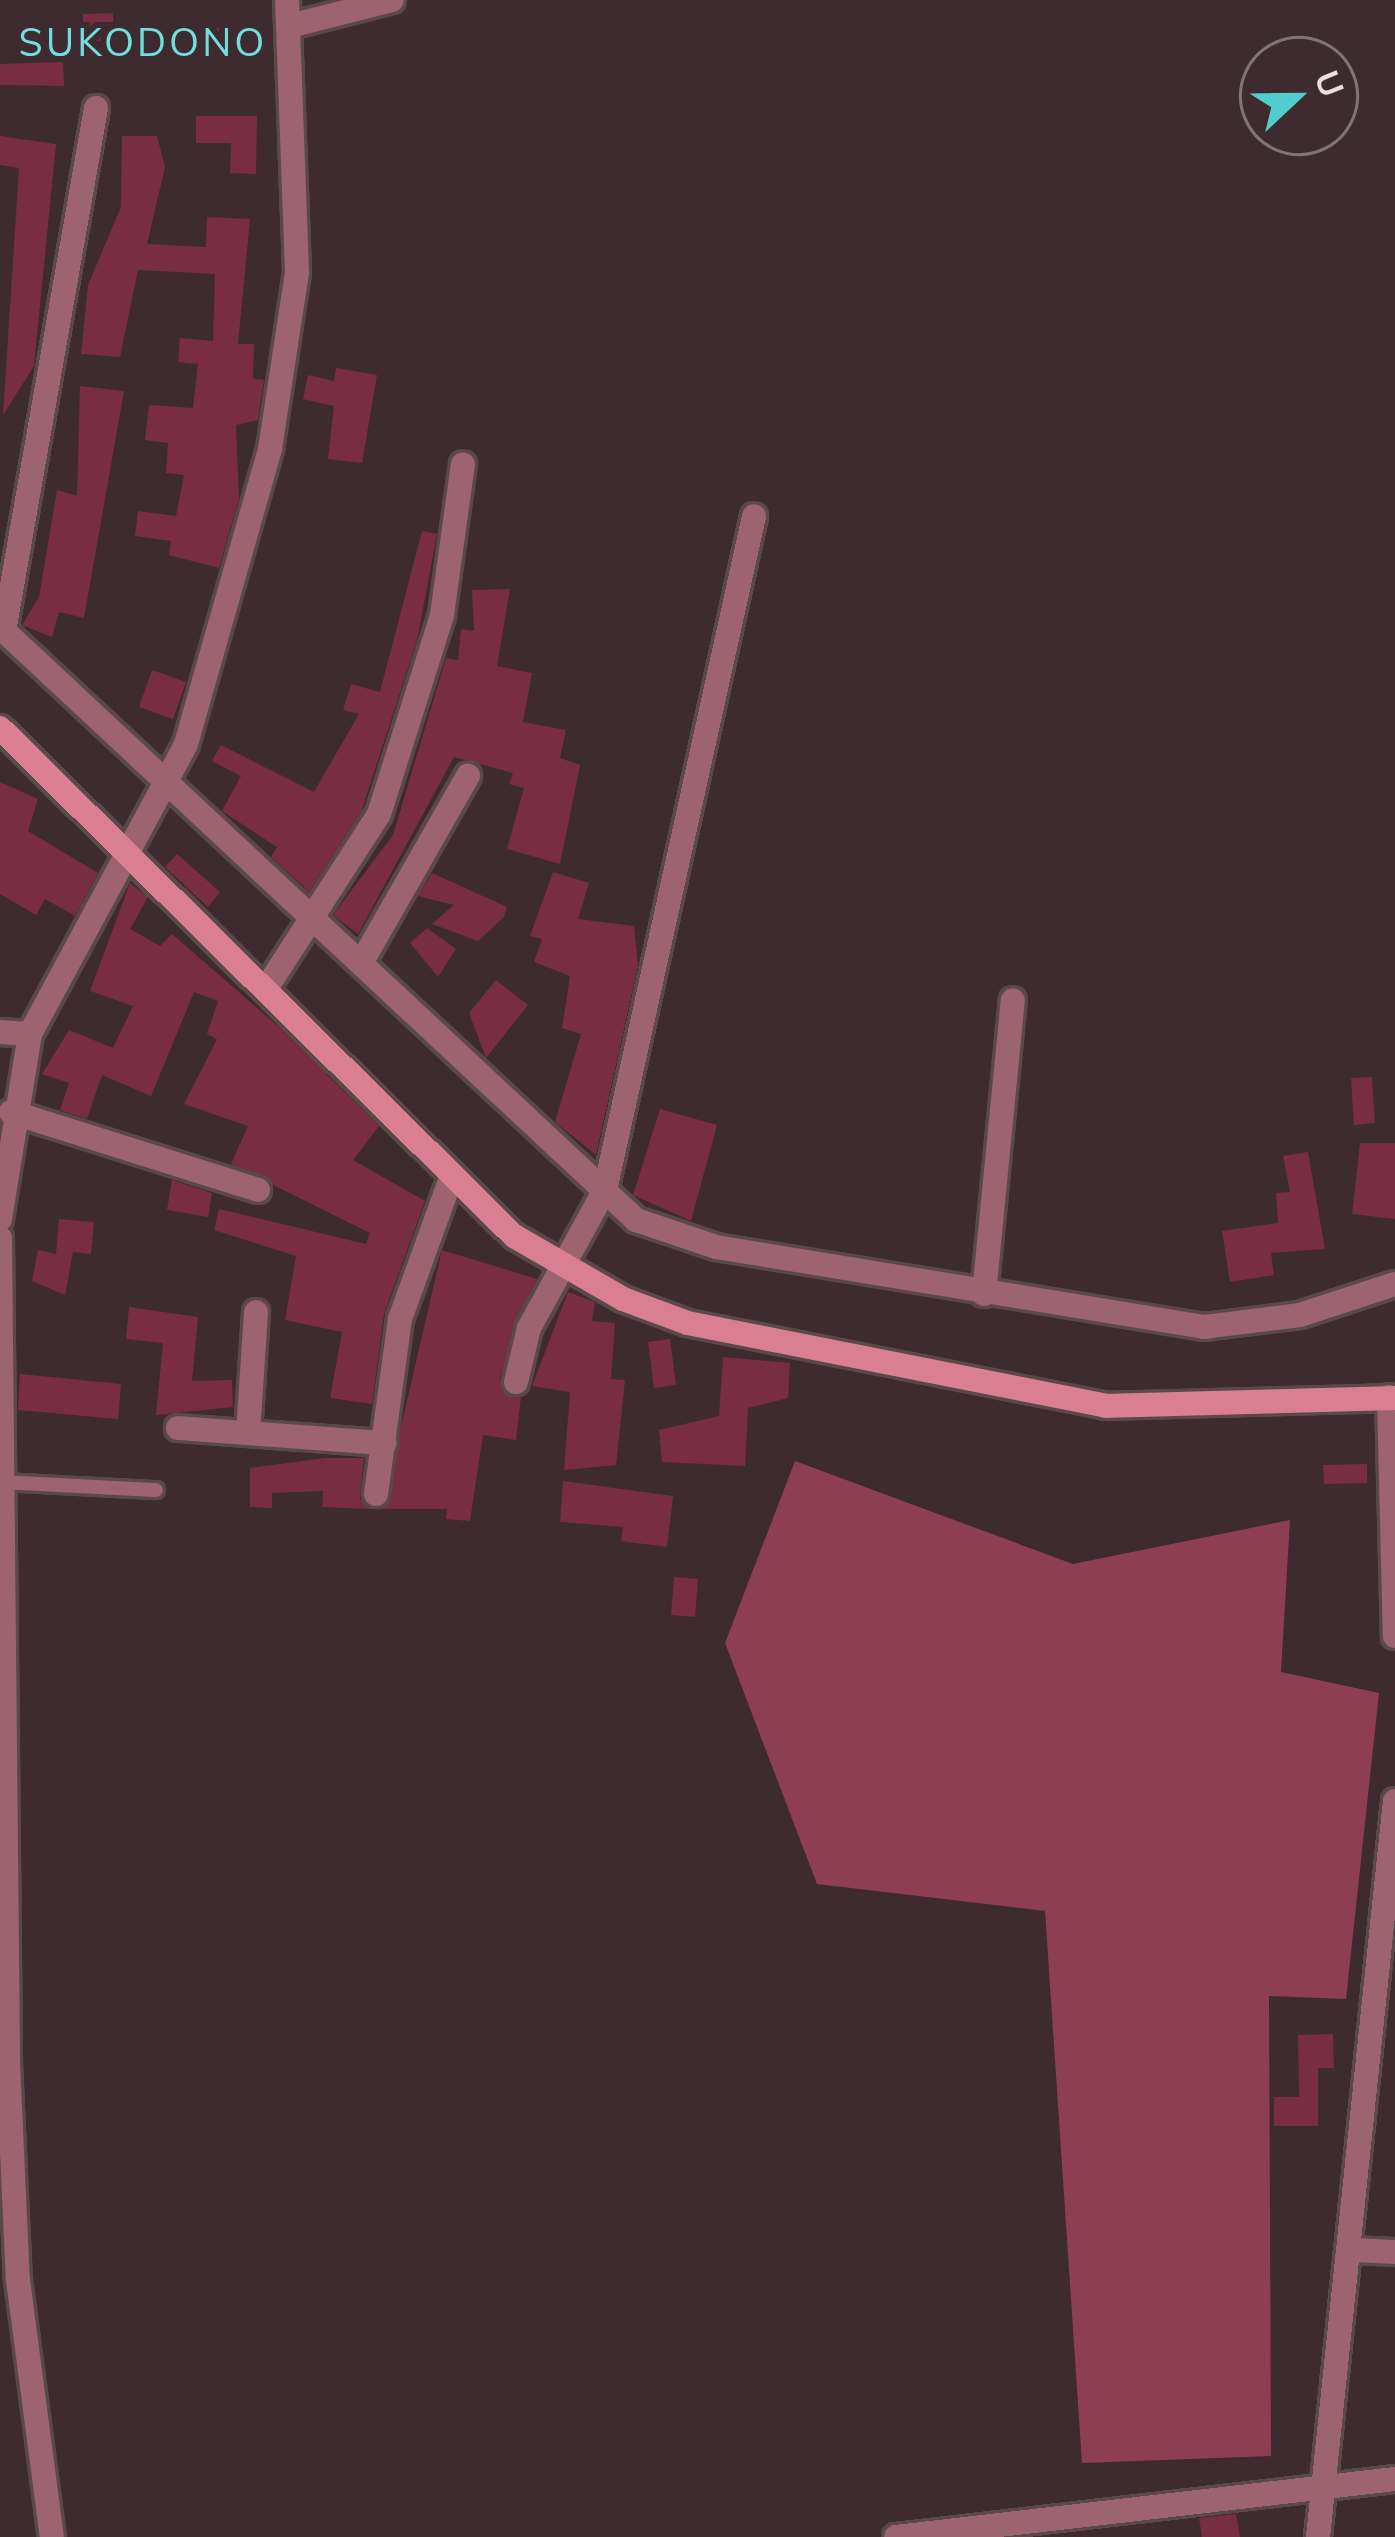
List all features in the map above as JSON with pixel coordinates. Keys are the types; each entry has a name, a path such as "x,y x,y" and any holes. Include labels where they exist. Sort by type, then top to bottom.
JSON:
{"main road":[{"path":"0,728 131,840 452,1175 560,1268 688,1323 1106,1406 1392,1398"}],"street":[{"path":"0,1219 11,1112 31,1034 131,840 168,783 219,646 289,360 298,214 287,0"},
{"path":"290,26 392,0"},
{"path":"96,108 2,629 364,958 601,1197 677,1238 984,1294 1204,1327 1300,1315 1395,1284"},
{"path":"269,984 318,916 391,780 442,615 463,464"},
{"path":"516,1382 560,1268 601,1197 754,516"},
{"path":"364,958 468,776"},
{"path":"984,1294 1012,1000"},
{"path":"0,1032 31,1034"},
{"path":"11,1112 258,1190"},
{"path":"376,1494 400,1319 452,1175"},
{"path":"0,1238 9,2280 52,2537"},
{"path":"248,1432 256,1312"},
{"path":"1392,1398 1395,1636"},
{"path":"178,1428 383,1443"},
{"path":"1318,2537 1320,2486 1355,2250 1395,1801"},
{"path":"1355,2250 1395,2252"},
{"path":"896,2537 947,2536 1395,2479"}],"lane":[{"path":"2,1482 156,1490"}],"shaded area":[{"path":"795,1461 1073,1564 1290,1520 1281,1672 1379,1693 1346,1999 1269,1996 1271,2456 1082,2463 1045,1911 817,1884 725,1643"}],"building":[{"path":"113,13 113,41 83,41 83,14"},
{"path":"229,27 232,50 195,54 193,30"},
{"path":"63,62 64,86 0,85 0,64"},
{"path":"196,116 257,116 256,174 230,173 231,143 196,143"},
{"path":"0,136 56,144 34,366 3,415 19,168 0,165"},
{"path":"122,136 157,136 165,167 147,244 206,247 207,217 250,219 238,344 254,344 253,379 264,380 258,420 236,425 239,499 219,568 169,555 171,541 135,536 138,511 176,516 184,475 166,473 168,443 145,440 149,405 193,408 198,364 178,362 180,338 213,341 215,274 138,270 120,357 81,354 88,285 121,207"},
{"path":"336,368 377,375 362,463 328,459 334,406 303,399 308,375 334,381"},
{"path":"80,386 124,391 84,618 59,612 52,637 22,625 39,597 57,490 77,496"},
{"path":"422,531 437,534 417,641 361,812 309,892 271,857 277,847 222,811 241,776 212,761 221,745 314,792 359,714 343,710 351,684 380,692"},
{"path":"510,589 497,666 532,673 523,722 566,730 560,758 580,765 560,864 507,849 524,788 509,784 513,773 454,757 358,934 333,915 393,835 446,658 458,660 461,629 474,631 472,590"},
{"path":"152,670 186,682 173,719 139,707"},
{"path":"0,782 38,799 28,831 98,873 75,916 45,899 36,915 0,894"},
{"path":"177,854 220,892 208,907 165,867"},
{"path":"553,872 589,883 578,919 634,926 638,966 596,1155 555,1122 581,1034 562,1028 570,976 534,962 542,939 530,936"},
{"path":"432,873 507,907 504,917 478,941 432,924 454,905 418,896"},
{"path":"130,883 148,897 130,929 160,946 172,934 280,1028 379,1126 353,1160 425,1201 384,1314 372,1404 330,1398 342,1332 285,1320 296,1256 214,1230 219,1209 366,1244 370,1233 231,1164 248,1126 184,1104 217,1039 207,1034 218,1001 194,992 151,1096 102,1075 87,1119 60,1110 69,1083 42,1074 69,1030 113,1048 133,1006 90,991"},
{"path":"427,928 456,949 438,977 410,943"},
{"path":"496,980 528,1005 486,1058 469,1013"},
{"path":"1372,1077 1375,1123 1354,1125 1351,1078"},
{"path":"660,1109 717,1125 691,1221 633,1195"},
{"path":"1360,1143 1395,1143 1395,1219 1352,1214"},
{"path":"1308,1152 1325,1249 1271,1253 1274,1275 1230,1282 1222,1231 1278,1223 1276,1193 1290,1192 1283,1156"},
{"path":"172,1180 212,1193 208,1217 167,1210"},
{"path":"59,1219 94,1222 91,1254 73,1252 65,1295 32,1281 38,1250 56,1254"},
{"path":"442,1250 537,1279 500,1378 506,1395 521,1397 516,1440 483,1435 470,1521 446,1519 447,1509 382,1509"},
{"path":"568,1292 595,1302 592,1321 615,1323 611,1379 625,1380 616,1465 564,1470 570,1392 532,1386"},
{"path":"129,1307 198,1317 192,1381 232,1380 233,1407 156,1415 163,1343 126,1339"},
{"path":"670,1339 676,1385 654,1388 648,1342"},
{"path":"723,1357 790,1363 788,1398 748,1408 745,1466 662,1462 659,1430 719,1416"},
{"path":"20,1374 121,1384 118,1419 18,1410"},
{"path":"364,1458 360,1499 371,1509 322,1507 323,1491 272,1493 272,1508 250,1507 250,1468"},
{"path":"1367,1464 1367,1483 1324,1484 1323,1465"},
{"path":"563,1481 673,1496 667,1547 621,1541 623,1527 560,1522"},
{"path":"674,1577 698,1579 695,1617 671,1615"},
{"path":"1333,2034 1334,2068 1318,2068 1318,2126 1274,2126 1274,2097 1299,2097 1298,2035"},
{"path":"1236,2514 1240,2537 1202,2537 1199,2518"}],"district":[{"name":"SUKODONO","path":"143,42"}]}
